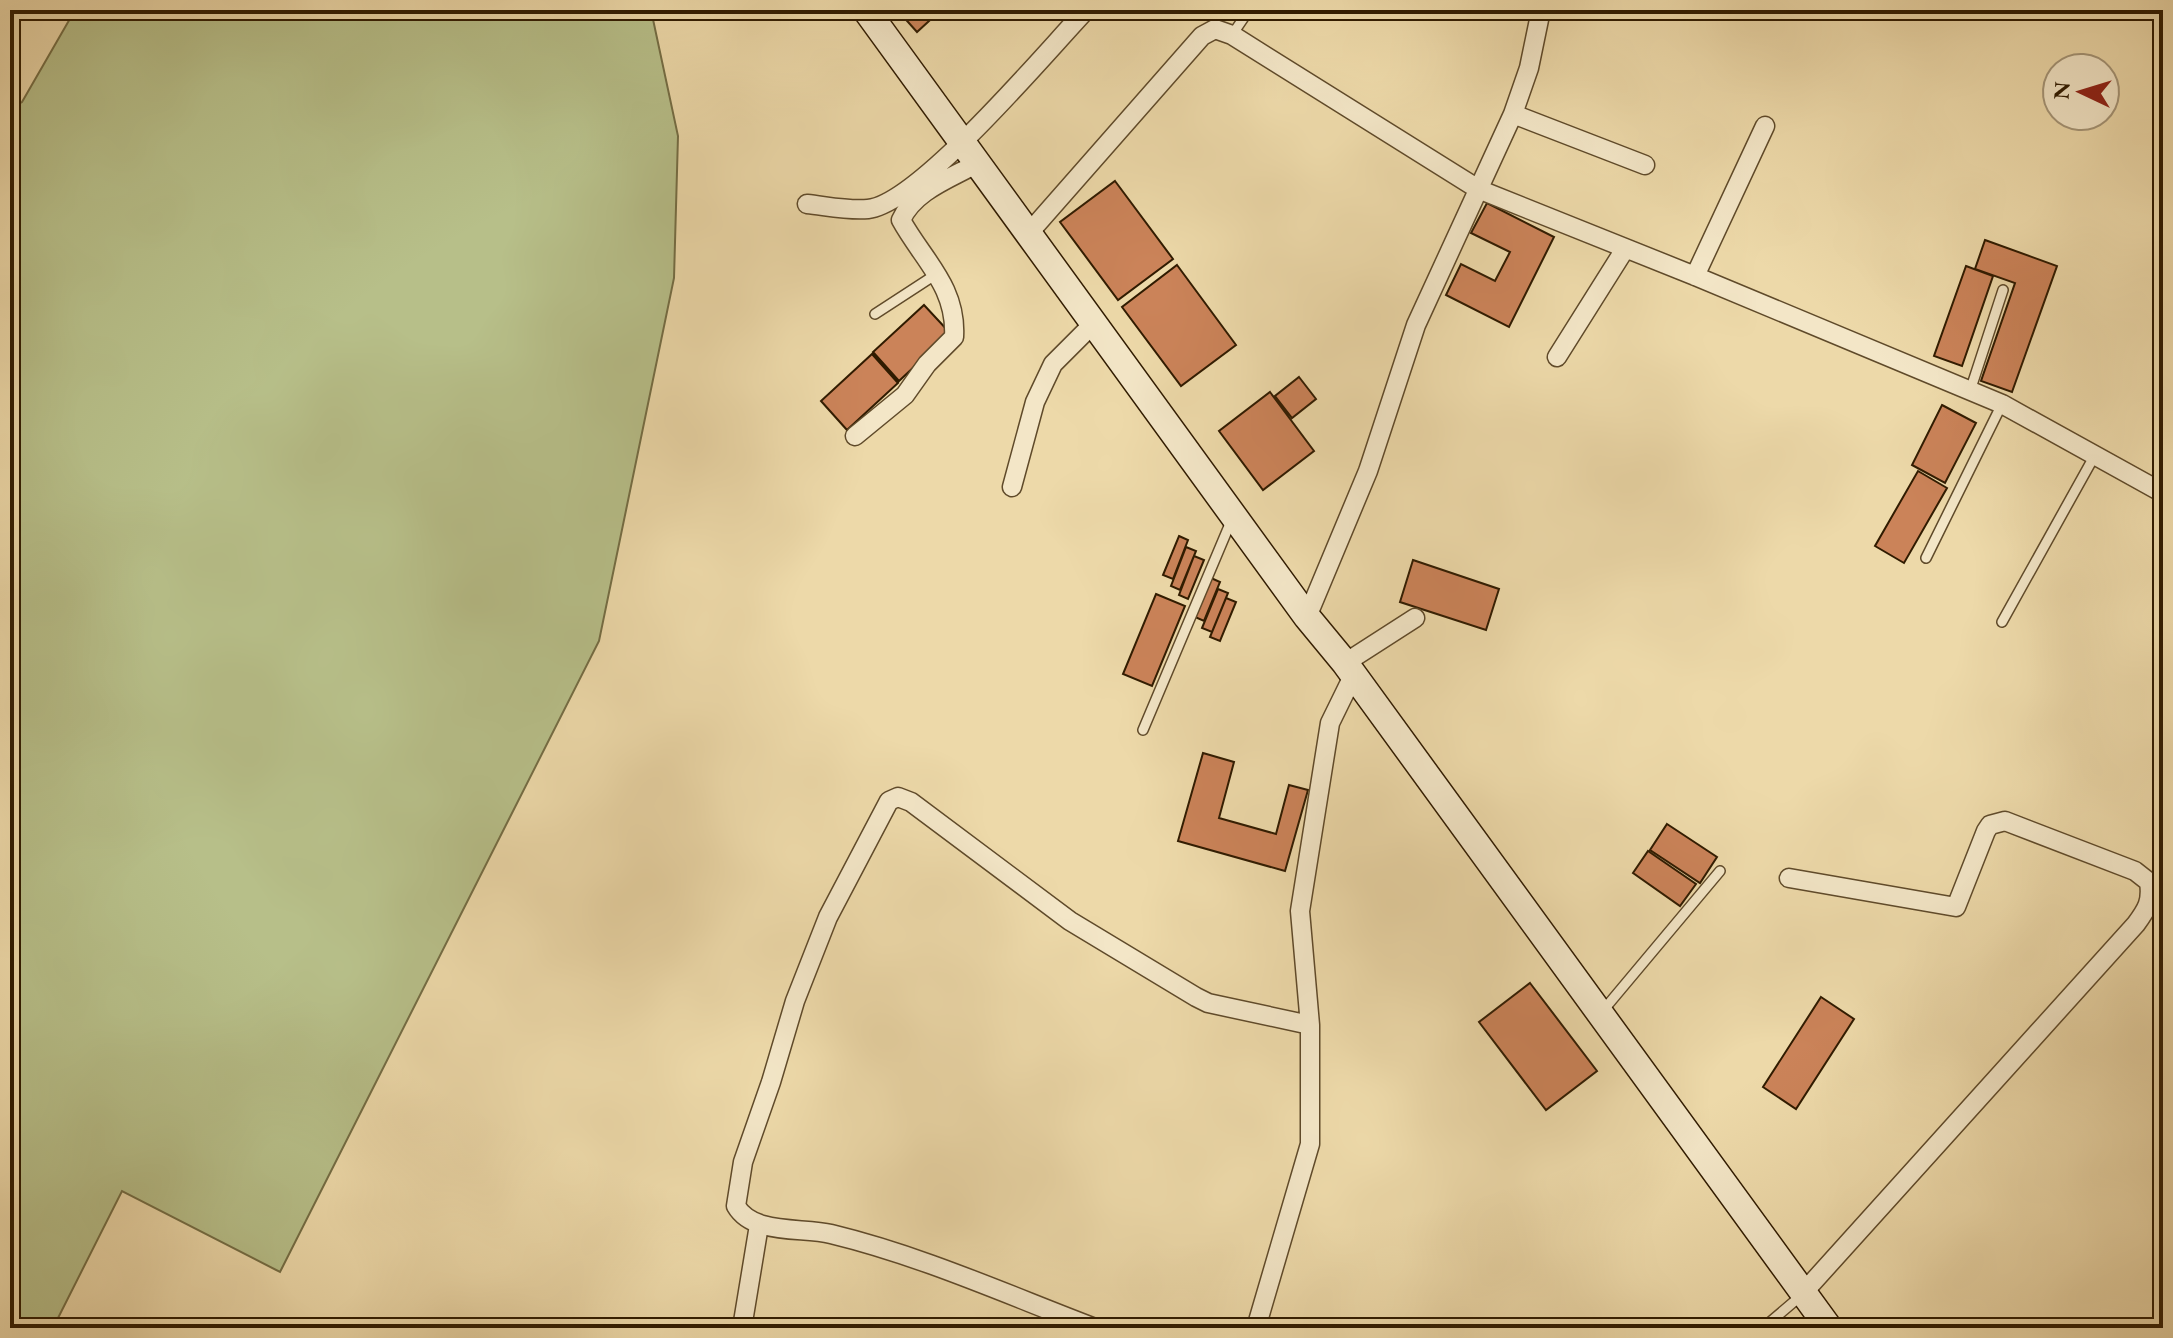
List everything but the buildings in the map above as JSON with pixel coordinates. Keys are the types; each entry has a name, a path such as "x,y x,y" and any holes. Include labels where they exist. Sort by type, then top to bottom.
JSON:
{"street":[{"path":"866,10 1829,1328"},
{"path":"855,436 905,395 927,364 954,337 949,298 938,273 901,220 905,211 969,153 1086,10"},
{"path":"1307,617 1368,471 1416,325 1513,114 1529,68 1541,10"},
{"path":"1028,234 1202,36 1215,29 1232,35 1478,189 2002,404 2163,493"},
{"path":"1513,114 1645,165"},
{"path":"1695,276 1765,126"},
{"path":"807,204 869,209 893,201 969,153"},
{"path":"1557,357 1625,249"},
{"path":"1012,487 1035,402 1053,364 1093,324"},
{"path":"1256,1328 1310,1144 1310,1025 1300,911 1330,723 1349,670 1415,618"},
{"path":"1095,1328 884,1247 821,1232 759,1225 742,1216 736,1206 743,1162 795,1001 828,917 889,801 898,797 911,802 1070,921 1196,997 1208,1003 1310,1025"},
{"path":"1789,878 1956,907 1986,831 1990,825 2005,821 2135,871 2149,882 2151,893 2149,907 2136,924 1803,1293"},
{"path":"742,1328 759,1225"}],"lane":[{"path":"1232,35 1249,10"},
{"path":"875,314 938,273"},
{"path":"1970,391 2003,290"},
{"path":"1926,558 2002,404"},
{"path":"2002,622 2095,455"},
{"path":"1143,730 1234,516"},
{"path":"1600,1014 1720,871"},
{"path":"1763,1328 1803,1293"}],"green space":[{"path":"75,10 651,10 678,136 674,278 599,641 280,1272 122,1191 53,1328 10,1328 10,109 22,102"}]}
